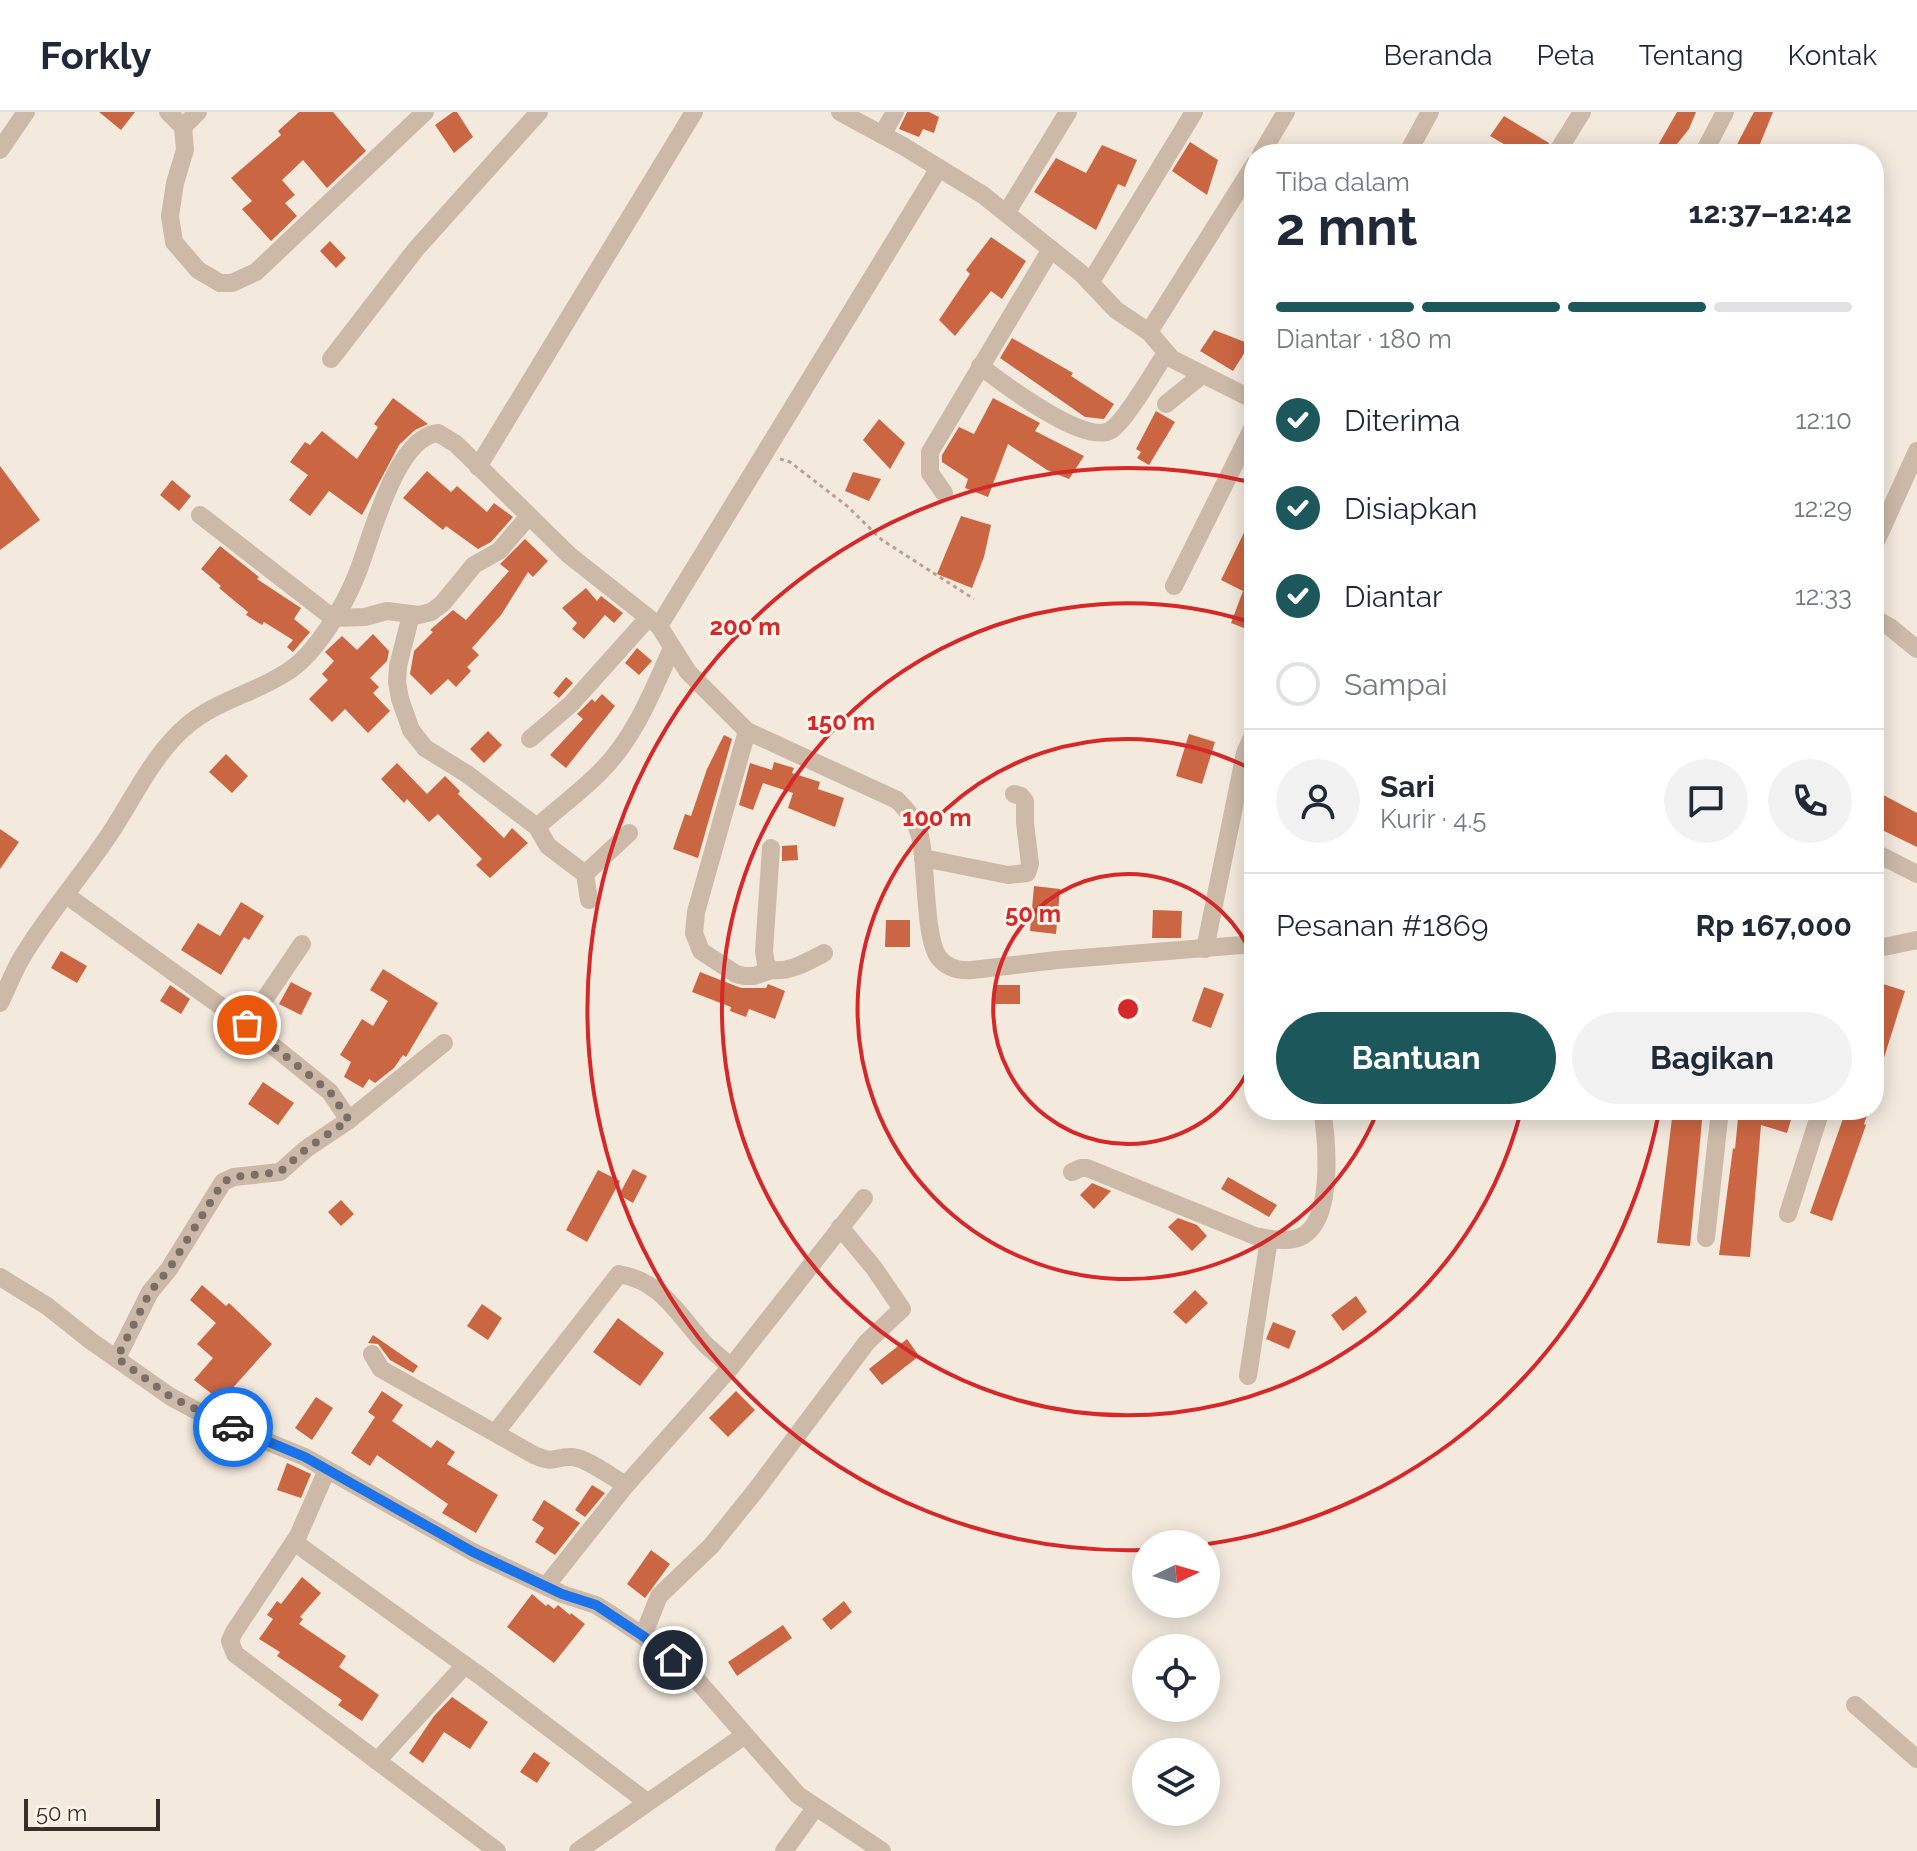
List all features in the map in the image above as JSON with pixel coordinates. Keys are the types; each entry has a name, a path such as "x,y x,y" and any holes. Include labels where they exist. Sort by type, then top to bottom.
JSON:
{"street":[{"path":"0,150 26,112"},
{"path":"168,112 183,127 185,150 175,183 170,216 174,242 198,270 220,283 232,283 256,272 425,112"},
{"path":"183,127 198,112"},
{"path":"331,359 416,249 539,112"},
{"path":"478,467 694,112"},
{"path":"840,112 939,168 1007,212 1090,283 1116,310 1149,332 1166,353 1244,395"},
{"path":"882,135 895,112"},
{"path":"1007,212 1068,112"},
{"path":"1090,283 1194,112"},
{"path":"1267,144 1286,112"},
{"path":"1412,144 1430,112"},
{"path":"1562,144 1582,112"},
{"path":"1708,144 1725,112"},
{"path":"530,739 571,704 654,622 765,454 939,168"},
{"path":"1149,332 1244,181"},
{"path":"944,493 930,473 930,452 1051,249"},
{"path":"980,366 1020,397 1078,429 1098,434 1111,430 1166,353"},
{"path":"1166,404 1202,375"},
{"path":"0,1003 21,959 172,739 207,709 292,669 303,660 333,618 357,575 384,496 422,437 438,433 449,438 569,555 654,622 688,672 747,731 897,800 911,815 919,834 935,950 950,967 961,971 1244,945"},
{"path":"1174,586 1244,445"},
{"path":"1884,524 1917,451"},
{"path":"200,515 333,618 365,617 387,611 425,614 442,604 474,565 499,551 529,516"},
{"path":"411,615 397,682 411,730 425,748 467,774 537,827 548,846 585,874 589,900"},
{"path":"1884,624 1917,649"},
{"path":"537,827 603,770 623,745 639,720 672,648"},
{"path":"747,731 696,912 694,933 701,951 736,974 754,976 794,967 824,953"},
{"path":"1205,949 1244,758"},
{"path":"923,858 1008,875 1027,873 1030,864 1025,801 1014,794"},
{"path":"585,874 629,833"},
{"path":"771,848 764,951 766,964 772,970"},
{"path":"1884,857 1917,874"},
{"path":"66,895 247,1025 330,1092 349,1120"},
{"path":"1884,947 1917,940"},
{"path":"247,1025 302,944"},
{"path":"117,1358 150,1292 169,1269 223,1182 234,1177 280,1172 444,1043"},
{"path":"1072,1172 1087,1168 1255,1236 1283,1241 1304,1235 1319,1218 1325,1197 1322,1120"},
{"path":"1706,1238 1719,1120"},
{"path":"1788,1214 1818,1120"},
{"path":"546,1586 626,1485 731,1367 864,1198"},
{"path":"643,1636 659,1596 711,1546 867,1342 902,1309 840,1227"},
{"path":"1248,1376 1269,1239"},
{"path":"496,1432 619,1274 656,1290 678,1309 706,1344 731,1367"},
{"path":"0,1277 47,1306 182,1402 214,1420 305,1457 473,1552 596,1605 643,1636 696,1679 772,1768 815,1808 882,1851"},
{"path":"372,1354 381,1369 544,1460 581,1459 626,1485"},
{"path":"327,1470 294,1542 234,1632 230,1641 235,1654 497,1851"},
{"path":"294,1542 647,1802"},
{"path":"377,1761 465,1665"},
{"path":"1855,1705 1917,1759"},
{"path":"578,1851 745,1735"},
{"path":"784,1851 815,1808"}],"path":[{"path":"765,454 790,462 847,506 882,540 974,599"}],"building":[{"path":"99,112 135,112 121,130"},
{"path":"299,112 333,112 366,151 327,188 303,160 282,180 295,195 285,203 297,216 271,241 242,209 252,201 231,178 281,135 278,131"},
{"path":"457,112 473,137 454,153 435,125"},
{"path":"907,112 929,112 939,117 934,133 923,129 919,137 899,129"},
{"path":"1677,112 1696,112 1689,129 1677,144 1659,144"},
{"path":"1754,112 1773,112 1760,144 1737,144"},
{"path":"1504,116 1549,143 1504,144 1490,136"},
{"path":"1190,142 1218,160 1207,195 1172,171"},
{"path":"1102,145 1137,160 1125,187 1118,184 1096,230 1034,192 1056,158 1086,173"},
{"path":"991,237 1026,261 1002,299 991,291 955,336 939,320 970,274 966,270"},
{"path":"330,241 346,258 336,268 320,251"},
{"path":"1214,330 1244,342 1244,354 1233,371 1200,351"},
{"path":"1012,338 1073,373 1071,376 1114,404 1104,419 1085,417 1000,358"},
{"path":"393,398 428,424 415,430 399,445 362,515 329,491 310,516 289,500 308,475 290,462 305,442 310,445 322,431 357,459 378,427 374,424"},
{"path":"993,398 1040,423 1035,431 1084,456 1069,479 1047,470 1008,444 988,497 965,488 968,479 942,462 942,455 959,427 974,434"},
{"path":"1156,411 1175,422 1149,465 1137,458 1141,452 1136,449"},
{"path":"879,419 905,443 890,469 863,440"},
{"path":"0,466 40,520 0,550"},
{"path":"427,471 451,492 457,486 487,512 494,503 513,517 491,542 478,549 446,526 443,530 403,498"},
{"path":"853,472 881,479 869,501 845,491"},
{"path":"172,480 191,496 179,511 160,495"},
{"path":"961,516 991,525 984,557 972,588 937,574"},
{"path":"1244,533 1244,628 1231,623 1243,591 1221,580"},
{"path":"525,539 548,561 533,577 528,572 501,615 472,648 479,655 467,667 471,671 456,687 448,679 431,695 410,674 414,651 433,632 430,630 453,610 466,620 509,571 500,564"},
{"path":"220,546 259,577 257,579 301,608 294,619 310,632 293,652 287,647 293,640 246,615 248,612 201,569"},
{"path":"586,588 597,601 601,596 623,613 614,623 605,615 584,639 572,629 577,623 562,608"},
{"path":"373,634 389,651 387,661 370,678 379,687 373,693 390,711 368,733 345,709 332,722 309,699 328,680 322,674 334,661 325,652 342,636 357,650"},
{"path":"637,648 652,661 639,675 625,663"},
{"path":"566,677 573,683 559,698 553,693"},
{"path":"602,694 615,706 566,768 550,755 583,719 577,714"},
{"path":"488,731 502,745 484,763 470,749"},
{"path":"1189,734 1215,742 1202,784 1176,776"},
{"path":"724,735 732,739 698,858 673,849 685,814 691,816 707,769"},
{"path":"226,754 248,776 232,793 209,772"},
{"path":"774,762 794,768 792,773 820,782 818,789 844,798 835,827 788,808 793,793 763,783 753,810 739,805 750,763 772,770"},
{"path":"397,763 427,794 445,776 460,791 458,794 504,838 512,828 528,843 490,878 476,865 482,859 438,814 429,822 407,799 404,803 381,779"},
{"path":"1884,795 1917,813 1917,847 1884,831"},
{"path":"0,829 19,842 0,869"},
{"path":"797,845 798,860 782,861 782,846"},
{"path":"1034,886 1060,889 1056,934 1030,931"},
{"path":"241,902 264,916 249,940 244,937 221,975 181,950 198,923 220,936"},
{"path":"1153,910 1182,911 1181,938 1152,938"},
{"path":"886,920 910,920 910,947 885,947"},
{"path":"61,951 87,966 77,983 51,968"},
{"path":"383,969 438,1003 406,1057 403,1055 394,1068 375,1083 369,1079 363,1088 344,1077 351,1062 340,1055 362,1019 373,1026 388,1001 370,990"},
{"path":"700,972 741,988 766,988 768,984 785,991 775,1019 749,1009 746,1017 730,1011 731,1007 692,992"},
{"path":"291,982 312,993 301,1015 279,1004"},
{"path":"1884,984 1905,991 1884,1058"},
{"path":"170,985 190,999 181,1014 160,1001"},
{"path":"994,985 1020,985 1020,1004 994,1004"},
{"path":"1204,987 1224,994 1211,1028 1192,1021"},
{"path":"263,1082 294,1103 278,1125 248,1104"},
{"path":"1672,1120 1702,1120 1690,1246 1657,1243"},
{"path":"1738,1120 1791,1120 1787,1133 1761,1125 1750,1257 1719,1255"},
{"path":"1843,1120 1865,1120 1832,1221 1810,1213"},
{"path":"633,1169 647,1176 633,1203 619,1195"},
{"path":"598,1170 620,1181 587,1242 566,1230"},
{"path":"1228,1177 1277,1205 1269,1217 1221,1189"},
{"path":"1092,1183 1111,1191 1094,1209 1080,1195"},
{"path":"341,1200 354,1214 341,1226 328,1212"},
{"path":"1178,1218 1197,1225 1207,1236 1192,1251 1168,1227"},
{"path":"202,1285 226,1306 229,1303 272,1344 221,1401 194,1380 213,1358 197,1344 216,1323 190,1300"},
{"path":"1195,1290 1208,1303 1186,1324 1173,1312"},
{"path":"1356,1296 1367,1312 1343,1331 1331,1315"},
{"path":"482,1304 502,1318 488,1340 467,1326"},
{"path":"618,1318 664,1353 640,1386 593,1352"},
{"path":"1273,1322 1296,1331 1289,1349 1266,1339"},
{"path":"373,1335 418,1366 413,1373 390,1360 378,1344 368,1343"},
{"path":"907,1339 919,1356 882,1385 869,1369"},
{"path":"382,1391 403,1405 392,1421 431,1448 437,1440 455,1452 447,1464 498,1495 476,1533 442,1513 448,1504 377,1455 370,1466 351,1453 375,1417 368,1412"},
{"path":"736,1391 755,1410 728,1437 709,1418"},
{"path":"316,1397 333,1408 312,1440 295,1428"},
{"path":"287,1463 311,1474 301,1498 277,1490"},
{"path":"592,1485 605,1493 585,1517 575,1510"},
{"path":"544,1500 580,1523 555,1555 535,1542 544,1528 532,1520"},
{"path":"651,1550 670,1564 645,1598 627,1584"},
{"path":"302,1577 321,1593 300,1617 303,1619 299,1624 346,1656 339,1667 379,1695 362,1721 338,1705 342,1700 277,1656 280,1652 259,1639 273,1619 267,1615 277,1601 281,1604"},
{"path":"532,1594 546,1606 548,1604 554,1609 558,1605 585,1624 554,1663 507,1627"},
{"path":"844,1601 852,1612 831,1630 822,1619"},
{"path":"783,1625 792,1638 737,1676 728,1662"},
{"path":"452,1697 488,1722 470,1749 444,1732 423,1763 409,1753 434,1716"},
{"path":"534,1752 550,1763 537,1783 520,1772"}],"way so far":[{"path":"233,1427 171,1397 117,1358 150,1292 169,1269 223,1182 234,1177 280,1172 306,1149 349,1120 330,1092 247,1025"}],"route":[{"path":"233,1427 305,1457 473,1552 562,1594 596,1605 673,1660"}]}
